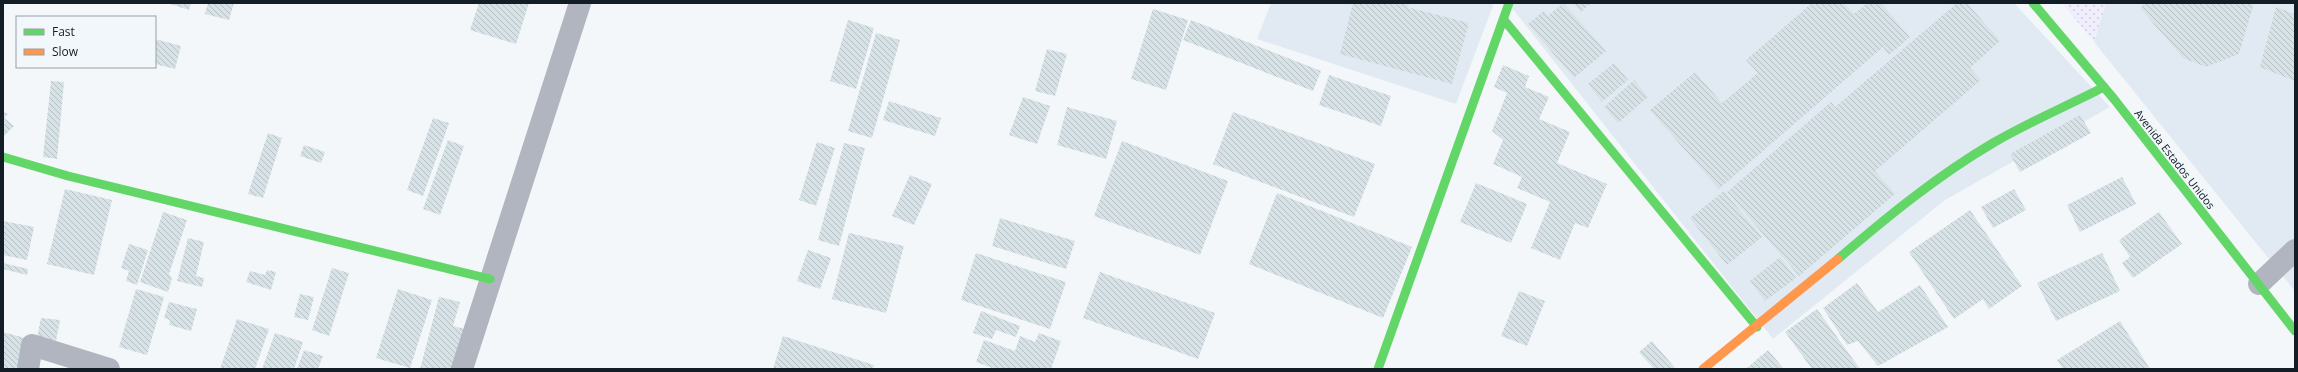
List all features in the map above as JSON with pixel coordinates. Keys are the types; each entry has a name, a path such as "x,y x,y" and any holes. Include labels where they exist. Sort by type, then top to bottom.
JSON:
{"street":[{"path":"462,369 580,3"},
{"path":"1378,369 1509,3"},
{"name":"Avenida Estados Unidos","path":"2033,3 2104,87 2295,331"},
{"path":"1504,20 1757,327"},
{"path":"1703,369 1724,349 1757,327 1906,202 1952,169 1993,143 2104,87"},
{"path":"3,157 68,176 490,279"},
{"path":"2259,284 2295,250"},
{"path":"28,369 32,345 109,369"}],"shaded area":[{"path":"1271,3 1494,3 1456,104 1257,39"},
{"path":"1508,3 2014,3 2110,107 1945,200 1773,339"},
{"path":"2062,3 2106,3 2094,42"},
{"path":"2106,3 2295,3 2294,290 2094,42"}],"building":[{"path":"167,3 191,3 189,10"},
{"path":"208,3 234,3 229,20 205,14"},
{"path":"479,3 529,3 516,44 470,30"},
{"path":"1353,3 1409,3 1407,7 1469,23 1452,84 1340,54"},
{"path":"1563,3 1606,51 1574,78 1528,24 1544,11 1548,16"},
{"path":"1573,3 1591,3 1581,12"},
{"path":"1812,3 1844,3 1854,14 1867,3 1881,3 1910,37 1889,55 1883,47 1719,189 1650,110 1695,72 1722,103 1758,73 1746,60"},
{"path":"1957,3 1967,3 2000,41 1970,68 1981,80 1875,171 1895,194 1799,276 1727,192 1831,102 1835,107"},
{"path":"2143,3 2254,3 2239,54 2206,67 2183,58 2141,9"},
{"path":"2276,7 2295,14 2295,81 2260,67"},
{"path":"1153,9 1188,20 1166,90 1131,79"},
{"path":"848,20 874,28 856,89 830,81"},
{"path":"1191,20 1321,71 1313,91 1183,40"},
{"path":"876,33 900,40 872,138 848,131"},
{"path":"156,39 181,46 175,69 156,64"},
{"path":"1047,49 1067,54 1055,96 1035,91"},
{"path":"1614,63 1628,80 1602,102 1588,84"},
{"path":"1503,65 1529,76 1525,87 1549,97 1539,119 1570,132 1557,163 1607,184 1588,228 1575,223 1560,260 1531,248 1550,202 1517,188 1522,177 1493,164 1503,140 1492,131 1507,93 1494,87"},
{"path":"1329,75 1391,96 1381,126 1319,105"},
{"path":"1634,80 1648,97 1618,123 1604,107"},
{"path":"51,81 64,82 57,159 43,157"},
{"path":"1023,97 1050,106 1037,144 1009,135"},
{"path":"889,101 941,118 935,136 883,120"},
{"path":"1067,107 1117,121 1106,159 1057,145"},
{"path":"3,112 8,114 4,118 14,126 4,136"},
{"path":"1233,112 1375,164 1354,217 1213,164"},
{"path":"2080,115 2091,133 2020,172 2010,154"},
{"path":"433,118 449,123 423,196 407,190"},
{"path":"268,133 282,138 263,198 248,194"},
{"path":"448,140 464,146 440,215 423,209"},
{"path":"1122,141 1228,181 1200,255 1094,216"},
{"path":"817,142 835,148 816,206 799,200"},
{"path":"844,143 865,148 839,246 818,240"},
{"path":"304,145 325,152 321,163 300,156"},
{"path":"910,175 932,184 914,225 892,216"},
{"path":"2122,177 2136,204 2080,232 2067,205"},
{"path":"1476,183 1527,204 1511,243 1460,222"},
{"path":"65,189 112,200 94,275 47,264"},
{"path":"2014,189 2026,210 1993,228 1981,207"},
{"path":"1724,191 1762,237 1727,265 1690,218"},
{"path":"1277,193 1412,247 1383,318 1249,264"},
{"path":"1970,210 2022,286 1989,309 1983,299 1954,319 1909,252"},
{"path":"163,212 187,220 169,274 172,278 168,292 140,282"},
{"path":"2159,212 2182,244 2133,278 2122,263 2130,257 2119,240"},
{"path":"1000,218 1075,241 1066,269 992,246"},
{"path":"3,221 34,227 27,260 3,255"},
{"path":"849,233 904,246 886,313 832,299"},
{"path":"188,238 204,242 196,276 204,278 202,287 177,281"},
{"path":"129,244 148,250 137,285 126,281 129,271 121,268"},
{"path":"808,250 831,258 820,289 797,281"},
{"path":"976,253 1066,282 1050,329 961,300"},
{"path":"2102,253 2120,291 2056,321 2037,283"},
{"path":"1780,257 1796,278 1765,301 1750,281"},
{"path":"3,263 28,269 27,275 3,269"},
{"path":"332,268 349,273 329,336 312,330"},
{"path":"267,270 276,272 271,290 246,282 250,271 265,275"},
{"path":"1100,272 1215,313 1198,359 1083,318"},
{"path":"1857,283 1878,312 1920,285 1948,327 1878,366 1858,341 1847,345 1823,308"},
{"path":"136,289 164,297 147,355 119,347"},
{"path":"398,289 432,300 410,368 376,358"},
{"path":"1519,291 1545,301 1527,346 1501,336"},
{"path":"300,294 314,297 308,320 294,317"},
{"path":"439,297 460,302 453,326 465,329 454,369 420,369"},
{"path":"169,302 197,309 191,331 169,325 170,320 164,318"},
{"path":"1817,309 1860,369 1812,369 1785,332"},
{"path":"981,311 1020,326 1016,337 996,330 992,339 973,333"},
{"path":"41,318 60,320 56,341 37,338"},
{"path":"237,319 269,329 255,369 220,369"},
{"path":"2120,321 2150,369 2063,369 2057,360"},
{"path":"3,332 25,338 18,369 3,368"},
{"path":"275,333 303,342 294,369 262,369"},
{"path":"1039,333 1061,341 1051,369 995,369 976,362 984,340 1015,351 1020,336 1035,342"},
{"path":"783,336 874,365 873,369 773,369"},
{"path":"1652,341 1676,369 1654,369 1639,352"},
{"path":"304,350 323,356 318,369 297,369"},
{"path":"1768,350 1784,369 1747,368"}],"traffic: fast":[{"path":"1378,369 1509,3"},
{"path":"2033,3 2114,99 2295,331"},
{"path":"1504,20 1757,327"},
{"path":"1838,259 1932,183 1972,156 2020,128 2104,87"},
{"path":"3,157 68,176 490,279"}],"traffic: slow":[{"path":"1703,369 1838,259"}]}
